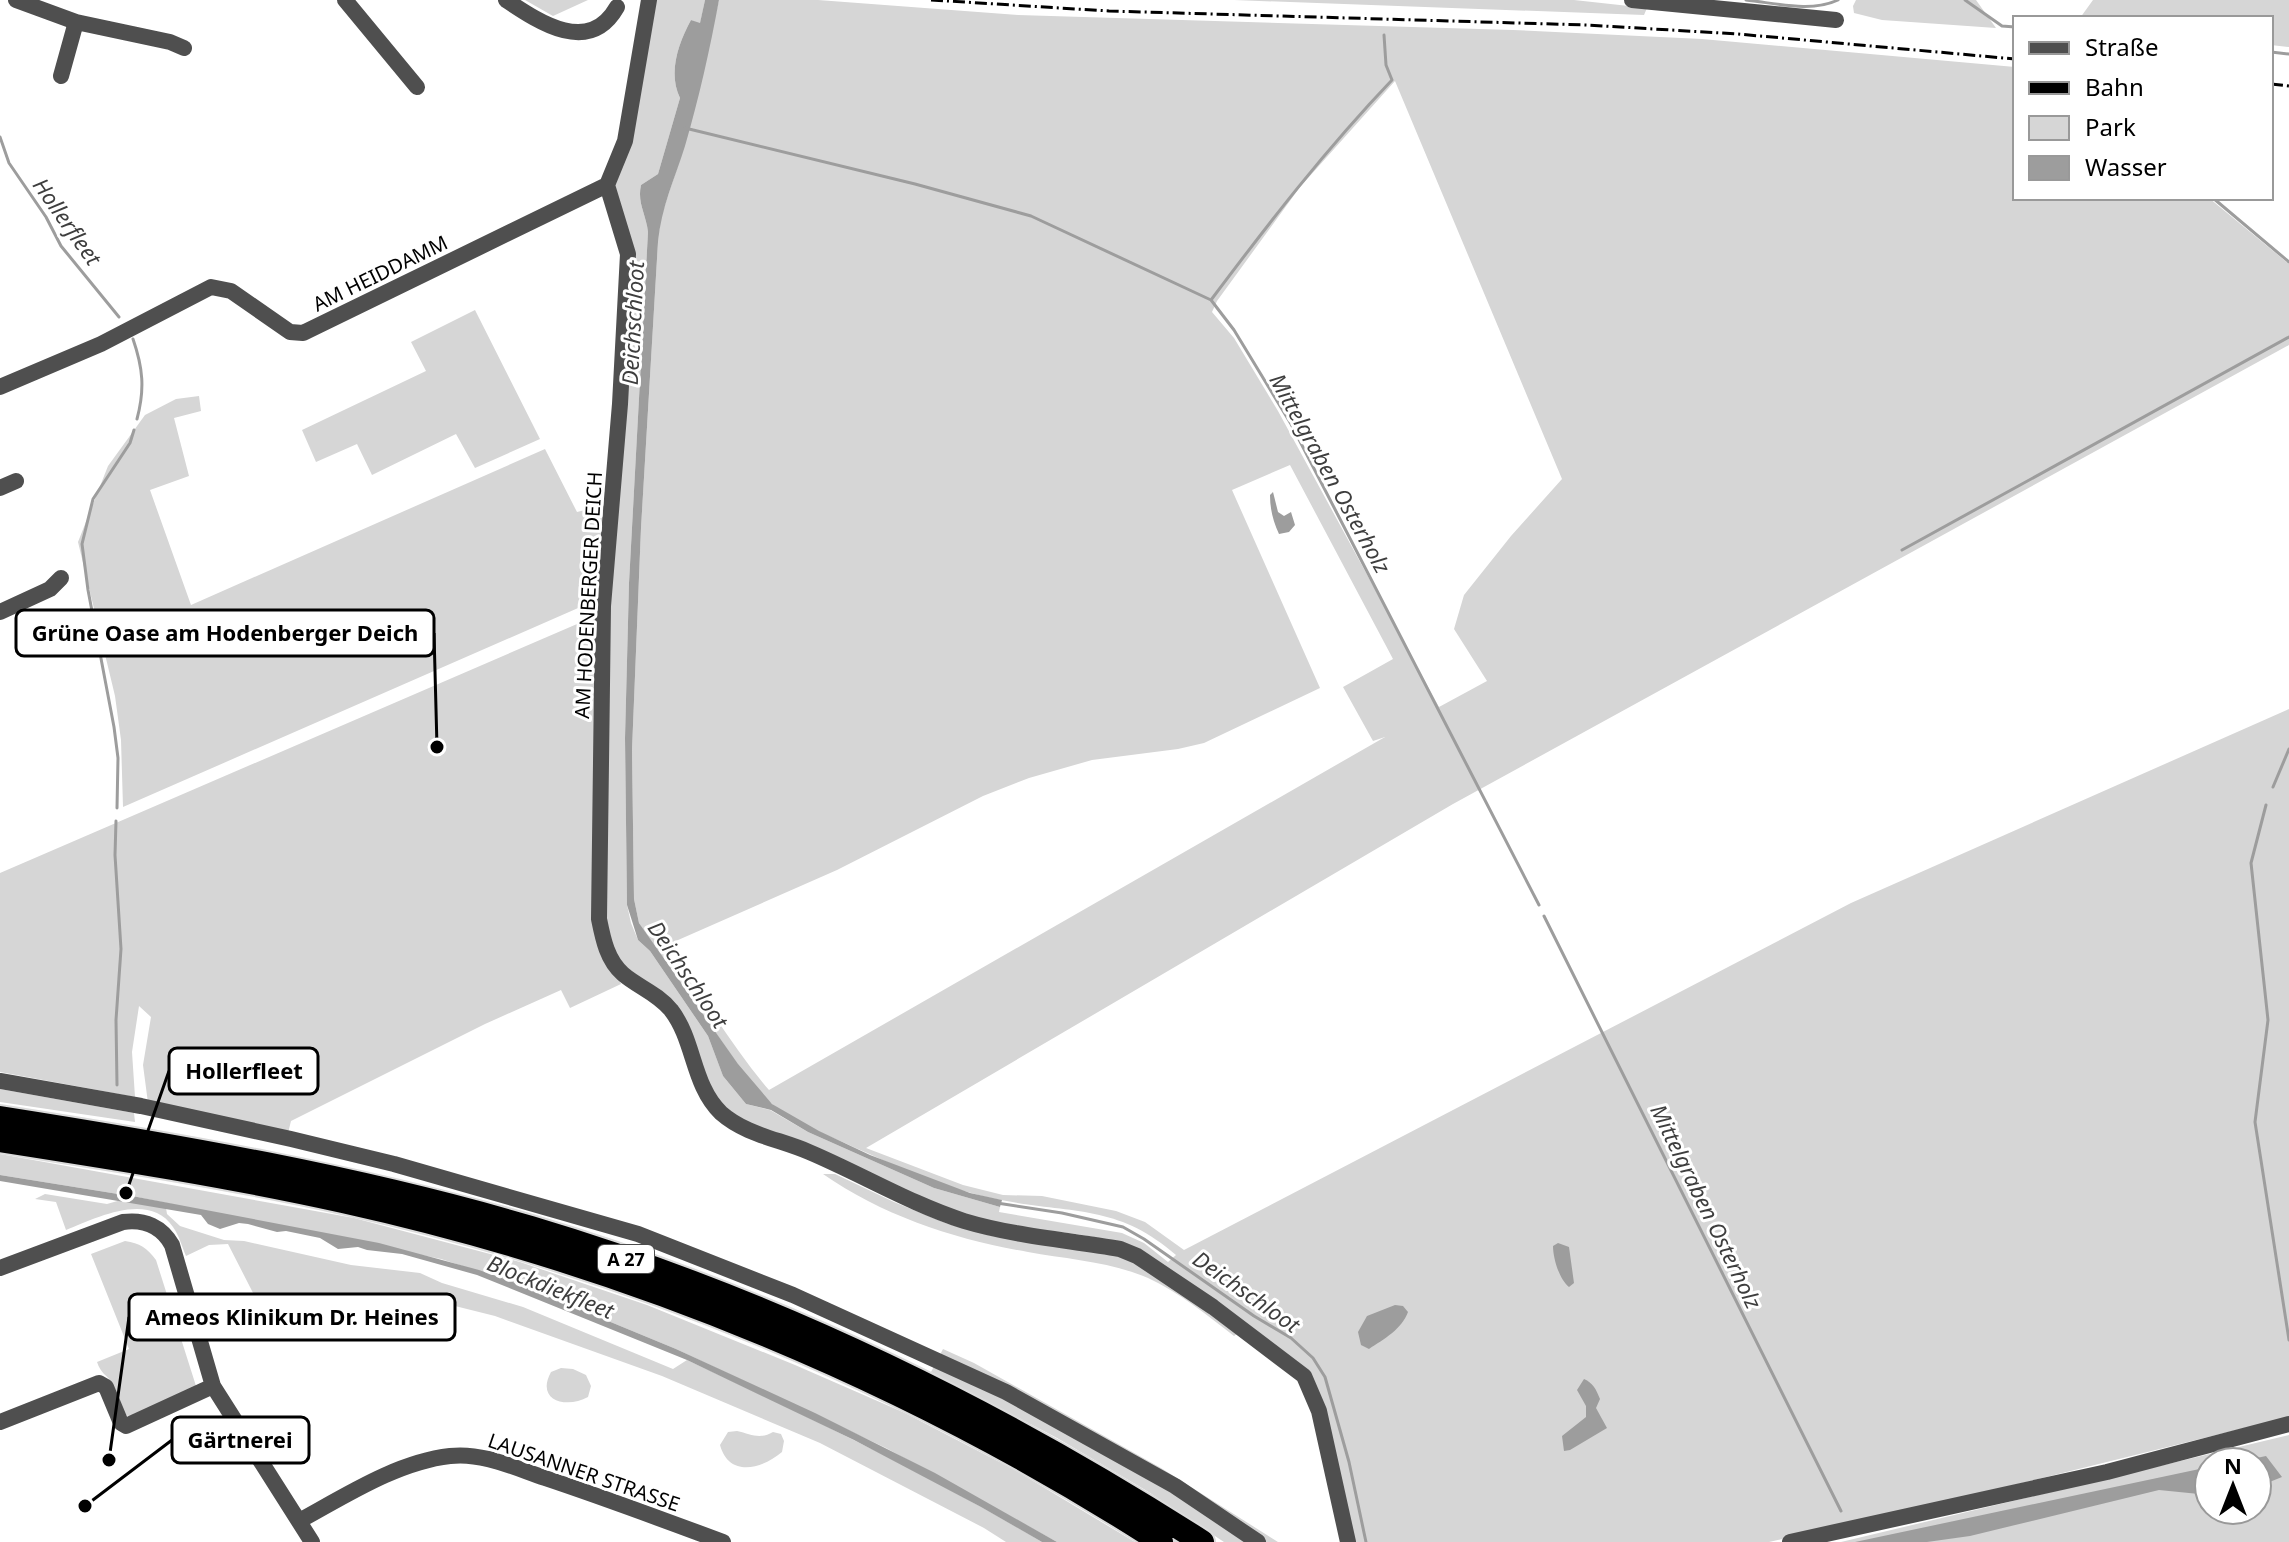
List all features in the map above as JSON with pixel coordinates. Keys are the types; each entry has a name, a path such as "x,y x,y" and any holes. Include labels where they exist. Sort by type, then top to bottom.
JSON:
{"highway":[{"name":"A 27","path":"0,1118 353,1182 502,1220 620,1256 763,1310 904,1373 1067,1459 1202,1542"},
{"name":"A 27","path":"0,1140 237,1180 345,1202 527,1249 685,1302 755,1329 891,1390 1052,1476 1161,1542"}],"street":[{"path":"16,0 76,22 170,42 184,48"},
{"path":"345,0 417,87"},
{"path":"506,0 542,25 580,32 596,28 610,19 617,7"},
{"path":"607,185 625,141 649,0"},
{"path":"1632,0 1836,20"},
{"path":"61,76 76,22"},
{"name":"AM HEIDDAMM","path":"0,387 101,344 211,287 231,291 269,320 290,332 303,333 607,185"},
{"name":"AM HODENBERGER DEICH","path":"607,185 628,254 620,404 603,606 599,919 606,950 622,973 648,988 670,1009 681,1026 704,1091 720,1111 740,1127 807,1151 961,1220 1120,1249 1137,1256 1213,1307 1304,1376 1319,1411 1348,1542"},
{"path":"0,488 16,481"},
{"path":"0,612 50,589 61,578"},
{"path":"0,1081 141,1106 291,1139 394,1164 638,1234 793,1295 1006,1392 1175,1486 1258,1542"},
{"path":"0,1268 123,1222 149,1223 164,1233 172,1245 213,1386 312,1542"},
{"path":"0,1422 99,1383 106,1387 121,1423 126,1426 213,1386"},
{"path":"1790,1542 2107,1472 2289,1424"},
{"name":"LAUSANNER STRASSE","path":"299,1521 395,1472 434,1458 462,1455 500,1463 626,1505 723,1542"}],"green space":[{"path":"525,0 588,0 553,16"},
{"path":"655,0 705,0 700,24 691,20 679,49 675,79 680,98 658,174 641,185 640,191 648,232 629,583 625,738 627,905 638,940 650,951 708,1036 723,1076 746,1104 770,1110 808,1132 934,1188 1000,1207 999,1212 1122,1233 1144,1243 1168,1262 1176,1255 1155,1239 1114,1219 961,1190 884,1161 789,1116 772,1104 749,1080 639,923 634,899 632,750 658,242 660,220 684,147 719,0 818,0 1018,15 1702,39 2013,67 2013,200 2211,200 2289,264 2289,345 1453,804 866,1148 963,1185 1003,1195 1042,1196 1116,1211 1145,1222 1184,1250 1851,903 2289,709 2289,1417 1769,1542 1355,1542 1328,1425 1308,1373 1247,1327 1234,1336 1171,1290 1119,1268 974,1241 921,1224 870,1202 823,1174 835,1174 948,1224 992,1236 1114,1252 1154,1273 1162,1267 1121,1244 1099,1238 1005,1226 962,1215 924,1201 830,1156 740,1122 711,1092 681,1017 670,1002 626,967 617,956 603,921 608,615 633,256 615,197 614,180 631,144","holes":["1395,81 1562,479 1464,595 1454,629 1487,681 1439,707 1278,411 1234,338 1212,312 1300,187","1290,465 1393,659 1343,687 1373,741 1385,737 769,1090 687,978 658,944 669,944 837,870 983,796 1029,778 1092,760 1204,743 1320,688 1232,490"]},
{"path":"1234,0 1574,0 1647,8 1644,15"},
{"path":"1856,0 1976,0 1996,28 1882,20 1854,13"},
{"path":"2093,0 2289,0 2289,47 2273,45 2273,16 2081,16"},
{"path":"475,310 540,439 475,468 456,434 372,475 357,444 316,462 302,430 426,371 411,342"},
{"path":"199,396 201,411 174,418 189,476 150,490 191,605 545,449 577,512 605,505 599,601 594,606 585,605 123,807 121,740 115,696 78,542 108,466 145,415 176,399"},
{"path":"591,618 598,620 594,923 621,984 570,1008 561,990 485,1024 291,1121 288,1133 148,1103 143,1065 151,1017 139,1006 132,1052 135,1097 0,1072 0,873"},
{"path":"0,1089 134,1113 135,1122 0,1102"},
{"path":"0,1154 354,1218 520,1262 647,1305 905,1413 1013,1469 1135,1542 1057,1542 886,1448 676,1349 521,1285 441,1259 132,1196 123,1191 118,1194 0,1175"},
{"path":"45,1194 107,1204 121,1200 166,1208 167,1214 180,1226 224,1240 244,1241 351,1265 420,1273 442,1283 523,1307 673,1369 687,1360 866,1446 1042,1542 1006,1542 820,1443 662,1376 495,1316 435,1301 414,1300 336,1331 320,1300 270,1326 228,1244 209,1245 186,1256 175,1230 163,1216 137,1209 107,1214 66,1230 56,1202 35,1199"},
{"path":"125,1241 143,1247 156,1260 196,1386 134,1417 124,1415 114,1387 97,1362 129,1349 91,1254"},
{"path":"943,1349 974,1363 1161,1468 1278,1542 1224,1542 1147,1491 1057,1438 931,1372"},
{"path":"561,1368 586,1375 591,1386 588,1397 563,1402 550,1396 547,1382 551,1372"},
{"path":"728,1432 759,1436 773,1432 781,1434 784,1441 782,1452 756,1466 738,1466 724,1455 720,1445"},
{"path":"2289,1435 2289,1542 1841,1542 2193,1458 2193,1526 2273,1526 2273,1446 2243,1446"}],"water":[{"path":"705,0 719,0 695,110 665,205 658,242 632,750 634,899 639,923 738,1064 772,1104 870,1155 970,1193 1002,1200 1000,1207 934,1188 808,1132 771,1110 746,1104 723,1076 708,1036 650,951 638,940 627,905 625,738 629,583 648,232 640,191 641,185 658,174 680,98 675,79 679,49 691,20 700,23"},
{"path":"1273,492 1278,512 1284,516 1291,512 1295,525 1289,532 1279,534 1277,529 1272,515 1270,495"},
{"path":"0,1175 118,1194 123,1191 132,1196 379,1243 479,1270 676,1349 815,1413 935,1473 1057,1542 1042,1542 854,1440 687,1360 477,1275 402,1254 358,1247 338,1249 320,1238 248,1224 239,1223 220,1229 208,1224 201,1215 0,1181"},
{"path":"1558,1243 1569,1247 1574,1283 1569,1287 1555,1262 1553,1246"},
{"path":"1395,1305 1403,1306 1408,1312 1401,1324 1369,1349 1361,1345 1358,1332 1367,1316"},
{"path":"1584,1379 1597,1392 1600,1399 1596,1408 1607,1428 1564,1451 1562,1436 1586,1417 1586,1406 1577,1390"},
{"path":"2273,1465 2282,1477 2273,1481"},
{"path":"2193,1470 2193,1493 2159,1490 1970,1536 1927,1542 1855,1542"}],"waterway":[{"path":"1746,0 1805,7 1838,0"},
{"path":"1965,0 2002,26 2013,27"},
{"path":"1211,300 1298,187 1392,80 1386,65 1384,35"},
{"path":"2273,52 2289,54"},
{"name":"Mittelgraben Osterholz","path":"685,128 915,184 1031,216 1211,300 1234,330 1291,424 1539,905"},
{"name":"Hollerfleet","path":"0,137 9,163 46,217 61,246 119,317"},
{"path":"2215,200 2289,262"},
{"path":"1902,550 2289,337"},
{"name":"Hollerfleet","path":"133,339 142,379 137,419"},
{"name":"Hollerfleet","path":"117,808 118,758 114,727 82,544 93,499 130,443 134,430"},
{"path":"2273,787 2289,749"},
{"path":"2266,805 2251,863 2268,1020 2255,1122 2289,1340"},
{"name":"Hollerfleet","path":"116,821 121,949 116,1020 117,1085"},
{"name":"Mittelgraben Osterholz","path":"1544,916 1841,1511"},
{"name":"Deichschloot","path":"997,1203 1123,1227 1291,1338 1313,1358 1325,1377 1349,1462 1366,1542"}],"railway":[{"path":"931,0 1109,11 1587,25 1738,34 2013,59"},
{"path":"2273,84 2289,86"}],"place":[{"name":"Grüne Oase am Hodenberger Deich","path":"437,747"},
{"name":"Hollerfleet","path":"126,1193"},
{"name":"Ameos Klinikum Dr. Heines","path":"109,1460"},
{"name":"Gärtnerei","path":"85,1506"}],"water label":[{"name":"Blockdiekfleet","path":"551,1286"}]}
